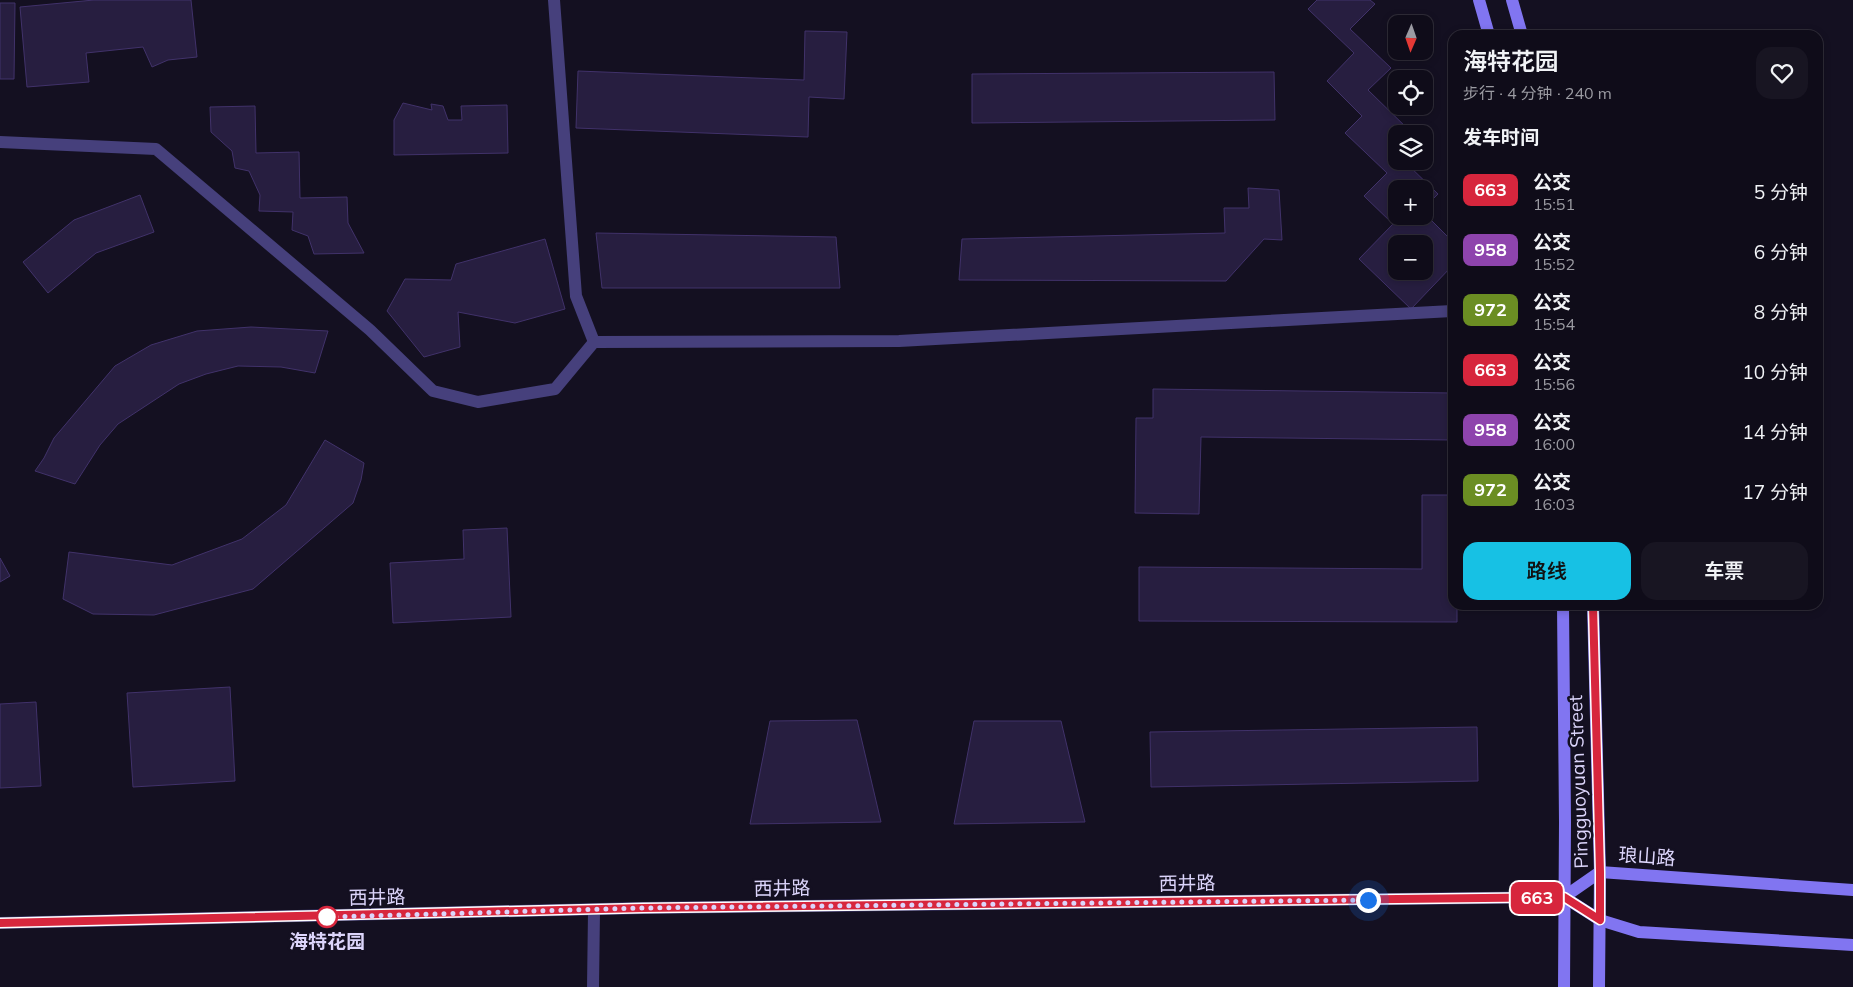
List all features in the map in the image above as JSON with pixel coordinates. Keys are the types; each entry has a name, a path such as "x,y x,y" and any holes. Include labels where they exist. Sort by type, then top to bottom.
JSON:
{"main road":[{"path":"1480,0 1488,30"},
{"path":"1512,0 1521,30"},
{"name":"Pingguoyuan Street","path":"1563,610 1564,987"},
{"name":"Pingguoyuan Street","path":"1592,610 1600,872 1600,987"},
{"name":"琅山路","path":"1564,897 1600,872 1853,890"},
{"path":"1564,897 1600,920 1639,932 1853,945"}],"street":[{"path":"554,0 576,296 594,342"},
{"path":"0,142 156,149 370,330 433,391 478,402 555,389 594,342"},
{"path":"594,342 899,341 1448,311"},
{"name":"西井路","path":"0,923 643,908 1564,897"},
{"path":"593,987 594,910"}],"building":[{"path":"94,0 191,0 197,57 168,60 152,67 143,47 86,53 89,82 27,87 20,7"},
{"path":"1317,0 1370,0 1375,4 1350,29 1391,68 1368,90 1388,110 1388,115 1394,115 1404,125 1388,125 1388,170 1413,170 1424,180 1388,180 1388,219 1364,196 1387,173 1345,133 1362,116 1327,81 1354,53 1308,9"},
{"path":"0,3 15,3 14,79 0,79"},
{"path":"805,31 847,32 844,99 809,97 808,137 576,128 578,71 804,80"},
{"path":"1274,72 1275,120 972,123 972,74"},
{"path":"403,103 432,110 431,104 443,106 448,120 462,120 461,106 507,105 508,153 394,155 394,120"},
{"path":"255,106 256,153 299,152 300,198 347,197 348,223 364,253 314,254 308,236 292,230 293,212 259,211 260,195 249,171 235,168 232,151 211,132 210,107"},
{"path":"1248,188 1279,190 1282,240 1264,239 1226,281 959,280 962,239 1225,233 1224,208 1249,208"},
{"path":"1433,189 1438,194 1433,199"},
{"path":"140,195 154,232 96,253 48,293 23,262 74,220"},
{"path":"1433,222 1448,237 1448,270 1411,309 1359,259 1392,225 1433,225"},
{"path":"596,233 836,237 840,288 602,288"},
{"path":"545,239 565,309 515,323 458,312 460,347 424,357 387,311 405,279 451,280 456,264"},
{"path":"251,327 328,331 315,373 281,367 238,366 206,374 179,384 118,424 100,445 75,484 35,471 54,438 115,366 151,345 197,331"},
{"path":"1153,389 1448,393 1448,440 1201,437 1199,514 1135,513 1136,418 1153,418"},
{"path":"325,440 364,463 361,480 353,503 253,589 154,615 93,614 63,599 69,552 172,565 242,539 286,505"},
{"path":"1422,495 1448,495 1448,610 1457,610 1457,622 1139,621 1139,567 1422,569"},
{"path":"507,528 511,617 393,623 390,563 464,559 463,530"},
{"path":"0,558 10,576 0,582"},
{"path":"230,687 235,781 133,787 127,693"},
{"path":"36,702 41,786 0,788 0,704"},
{"path":"857,720 881,822 750,824 770,721"},
{"path":"974,721 1061,721 1085,822 954,824"},
{"path":"1477,727 1478,781 1151,787 1150,732"}],"bus line":[{"name":"663","path":"0,923 643,908 1564,897 1600,920 1593,679 1593,610"}],"place":[{"name":"海特花园","path":"327,917"}],"route":[{"path":"327,917 643,908 1368,900"}]}
